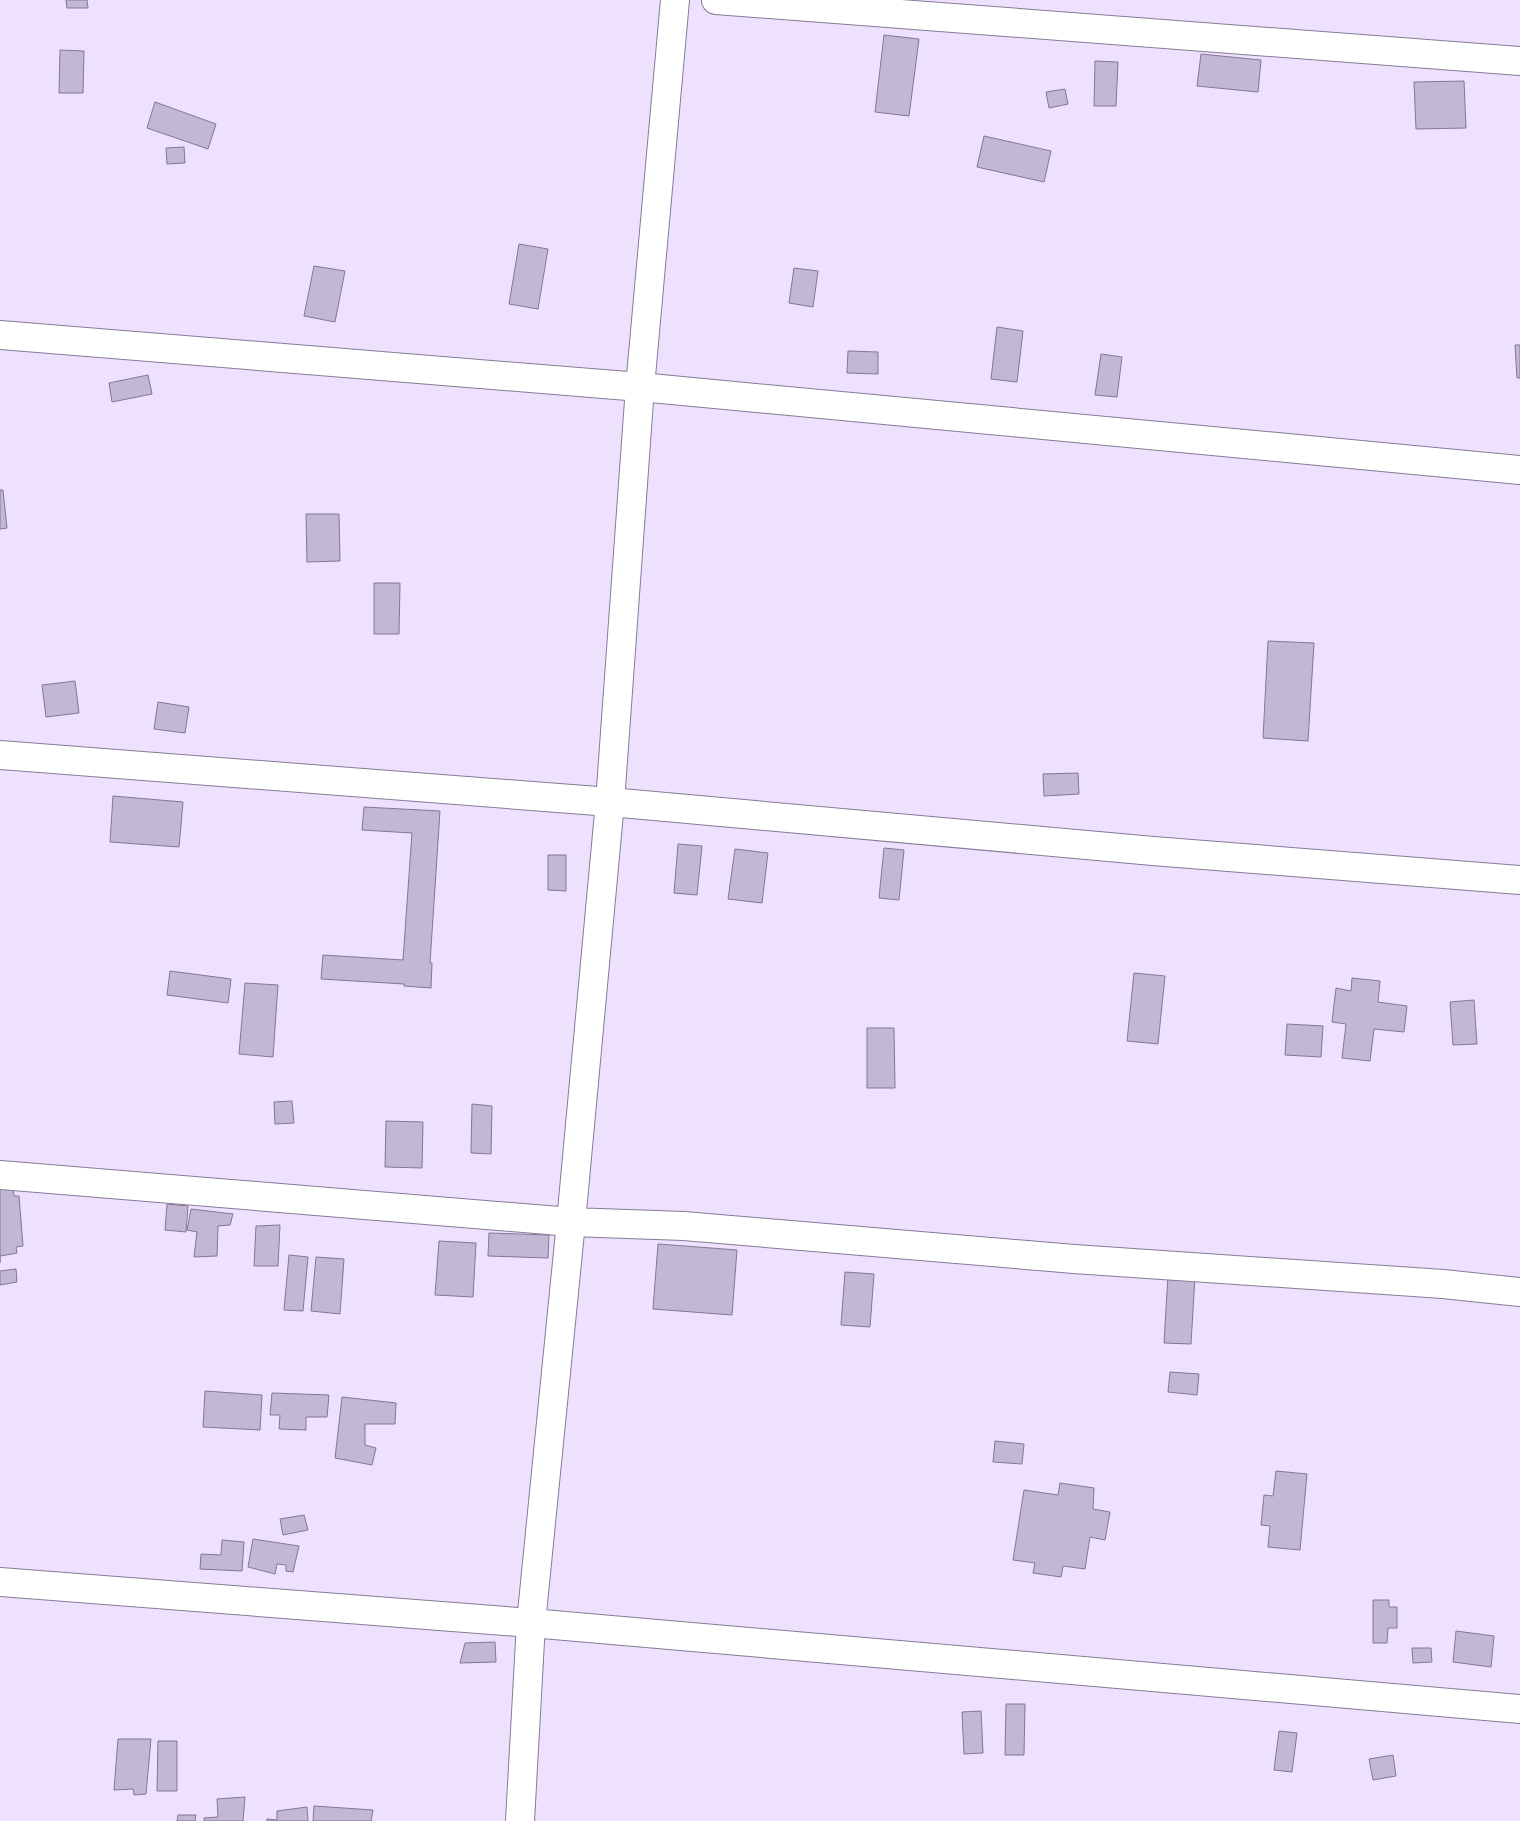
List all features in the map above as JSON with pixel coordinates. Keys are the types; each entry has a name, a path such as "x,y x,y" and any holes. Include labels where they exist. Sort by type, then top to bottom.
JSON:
{"street":[{"path":"520,1821 531,1623 610,802 640,387 675,0"},
{"path":"716,0 1520,61"},
{"path":"0,335 640,387 1520,470"},
{"path":"0,755 610,802 1163,852 1520,880"},
{"path":"0,1175 571,1222 684,1226 1074,1259 1433,1283 1520,1292"},
{"path":"0,1582 531,1623 1520,1709"}],"building":[{"path":"66,0 87,0 88,8 67,8"},
{"path":"884,35 919,39 909,116 875,112"},
{"path":"60,50 84,51 83,93 59,93"},
{"path":"1201,54 1261,60 1258,92 1197,86"},
{"path":"1095,61 1118,62 1116,106 1094,106"},
{"path":"1464,81 1466,128 1416,129 1414,82"},
{"path":"1065,89 1068,104 1049,108 1046,92"},
{"path":"155,102 216,124 208,149 147,128"},
{"path":"984,136 1051,151 1044,182 977,167"},
{"path":"184,147 185,163 167,164 166,148"},
{"path":"519,244 548,249 538,309 509,304"},
{"path":"314,266 345,271 335,322 304,316"},
{"path":"794,268 818,271 813,307 789,303"},
{"path":"997,327 1023,331 1017,382 991,379"},
{"path":"1515,345 1520,345 1520,378 1517,378"},
{"path":"848,351 878,352 878,374 847,373"},
{"path":"1101,354 1122,357 1117,397 1095,395"},
{"path":"148,375 152,394 112,402 109,383"},
{"path":"0,490 3,490 7,528 0,529"},
{"path":"306,514 339,514 340,561 307,562"},
{"path":"374,583 400,583 399,634 374,634"},
{"path":"1268,641 1314,643 1308,741 1263,738"},
{"path":"75,681 79,713 46,717 42,685"},
{"path":"158,702 189,707 185,733 154,729"},
{"path":"1078,773 1079,794 1044,796 1043,774"},
{"path":"113,796 183,802 179,847 110,842"},
{"path":"364,807 440,811 430,963 432,963 431,988 404,986 404,984 321,979 323,955 403,960 412,833 362,830"},
{"path":"678,844 702,846 697,895 674,893"},
{"path":"884,848 904,850 899,900 879,898"},
{"path":"735,849 768,853 762,903 728,899"},
{"path":"548,855 566,855 566,891 548,890"},
{"path":"170,971 231,979 228,1003 167,995"},
{"path":"1134,973 1165,976 1158,1044 1127,1041"},
{"path":"1352,978 1380,981 1378,1002 1407,1006 1404,1032 1374,1029 1370,1061 1342,1058 1346,1024 1332,1022 1336,988 1351,991"},
{"path":"245,983 278,985 273,1057 239,1054"},
{"path":"1474,1000 1477,1044 1453,1045 1450,1002"},
{"path":"1287,1024 1323,1026 1321,1057 1285,1055"},
{"path":"867,1028 894,1028 895,1088 867,1088"},
{"path":"292,1101 294,1123 275,1124 274,1102"},
{"path":"472,1104 492,1106 491,1154 471,1153"},
{"path":"386,1121 423,1122 422,1168 385,1167"},
{"path":"13,1187 14,1196 19,1196 23,1246 16,1247 17,1253 0,1256 0,1188"},
{"path":"167,1204 188,1206 186,1232 165,1230"},
{"path":"191,1209 233,1214 230,1225 218,1226 217,1256 194,1257 197,1232 187,1230"},
{"path":"280,1225 278,1266 254,1266 256,1226"},
{"path":"489,1233 549,1235 548,1258 488,1256"},
{"path":"439,1241 476,1243 473,1297 435,1295"},
{"path":"658,1244 737,1250 732,1315 653,1309"},
{"path":"289,1255 308,1257 303,1311 284,1310"},
{"path":"316,1257 344,1259 340,1314 311,1311"},
{"path":"16,1269 17,1282 0,1285 0,1271"},
{"path":"845,1272 874,1274 870,1327 841,1325"},
{"path":"1168,1275 1195,1276 1191,1344 1164,1343"},
{"path":"1170,1372 1199,1374 1197,1395 1168,1392"},
{"path":"205,1391 262,1395 260,1430 203,1427"},
{"path":"272,1393 329,1395 327,1417 306,1417 306,1430 279,1429 280,1415 270,1415"},
{"path":"342,1397 396,1403 395,1424 365,1424 365,1445 376,1448 372,1465 335,1458"},
{"path":"995,1441 1024,1444 1022,1464 993,1462"},
{"path":"1276,1471 1307,1474 1300,1550 1268,1547 1270,1526 1261,1525 1264,1495 1273,1496"},
{"path":"1060,1483 1094,1488 1093,1509 1110,1512 1105,1540 1090,1537 1085,1569 1063,1566 1061,1577 1033,1573 1035,1563 1013,1560 1024,1490 1058,1495"},
{"path":"304,1515 308,1530 283,1535 280,1519"},
{"path":"253,1539 299,1546 293,1572 286,1571 286,1565 277,1564 275,1574 248,1567"},
{"path":"222,1540 244,1542 242,1571 200,1569 201,1554 221,1555"},
{"path":"1373,1600 1389,1600 1389,1607 1397,1607 1397,1628 1388,1628 1387,1643 1373,1643"},
{"path":"1456,1631 1494,1636 1491,1667 1453,1662"},
{"path":"495,1642 496,1662 460,1663 465,1643"},
{"path":"1412,1648 1431,1648 1432,1662 1413,1663"},
{"path":"1006,1704 1025,1704 1024,1755 1005,1755"},
{"path":"981,1711 983,1753 964,1754 962,1712"},
{"path":"1279,1731 1297,1733 1292,1772 1274,1770"},
{"path":"118,1739 151,1739 146,1794 134,1795 133,1789 114,1790"},
{"path":"158,1741 177,1741 177,1791 157,1791"},
{"path":"1393,1755 1396,1776 1373,1780 1369,1759"},
{"path":"245,1797 243,1821 204,1821 204,1818 218,1817 217,1799"},
{"path":"314,1806 373,1810 371,1821 313,1821"},
{"path":"307,1807 308,1821 267,1821 267,1819 277,1820 277,1811"},
{"path":"178,1815 196,1815 195,1821 177,1821"}]}
